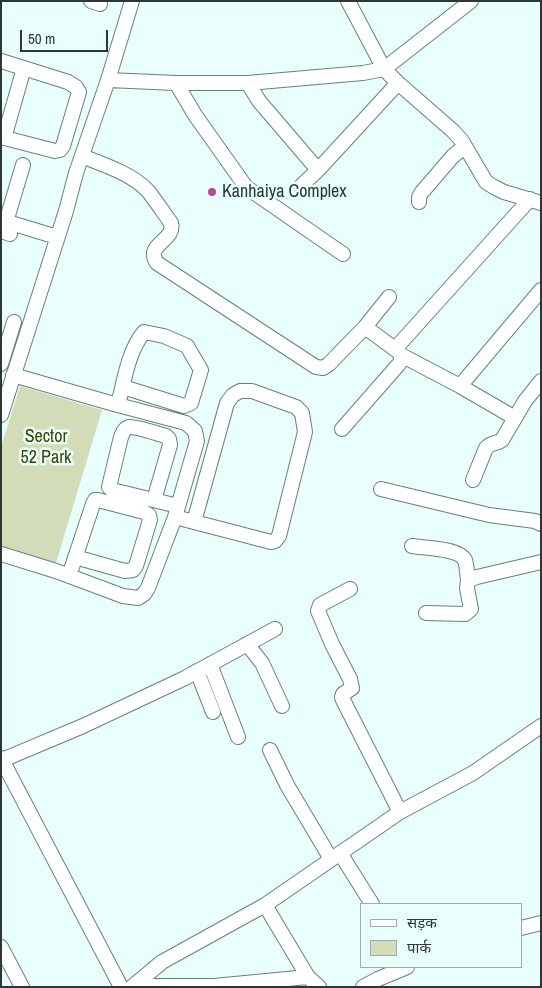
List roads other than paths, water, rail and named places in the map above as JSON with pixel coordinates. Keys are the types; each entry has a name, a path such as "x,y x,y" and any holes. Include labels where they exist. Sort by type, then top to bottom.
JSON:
{"street":[{"path":"1,415 76,173 108,80 132,1"},
{"path":"348,1 384,70 453,131 462,141 486,182 504,192 535,201 398,352"},
{"path":"108,80 176,83 248,83 384,70 471,1"},
{"path":"1,61 24,68 68,82 76,87 79,92 78,97 63,146 60,150 55,151 3,138 24,68"},
{"path":"176,83 195,115 246,186 343,254"},
{"path":"248,83 259,101 318,170"},
{"path":"301,186 398,83"},
{"path":"419,202 422,192 452,156 465,146"},
{"path":"82,156 125,174 136,181 147,191 171,223 173,228 171,232 154,252 154,259 158,263 316,366 323,368 329,364 365,327 389,297"},
{"path":"23,165 5,227 57,238"},
{"path":"460,386 541,290"},
{"path":"1,364 7,320 29,328"},
{"path":"365,327 398,352 515,418"},
{"path":"118,405 130,361 137,340 144,332 164,336 187,346 201,370 191,403 184,406 123,387"},
{"path":"342,429 400,364 402,359 398,352"},
{"path":"1,554 56,570 123,596 138,598 148,588 178,507 197,441 195,431 186,423 13,374"},
{"path":"473,480 486,448 489,444 502,440 539,385"},
{"path":"154,500 170,444 169,439 166,436 129,427 124,430 121,436 110,482 112,490 178,507 194,522 271,542 276,541 305,432 302,413 296,407 252,392 240,391 233,395 227,403 194,522"},
{"path":"381,489 489,515 535,521 541,524"},
{"path":"69,576 75,557 95,500 144,512 149,516 150,520 134,570 125,570 75,557"},
{"path":"178,507 200,501"},
{"path":"412,546 454,552 465,561 470,611 465,614 426,613"},
{"path":"468,580 541,562"},
{"path":"350,589 324,602 320,605 318,611 350,679 352,688 343,694 343,700 400,812"},
{"path":"129,986 2,759 83,726 197,671 275,629"},
{"path":"247,644 262,663 282,706"},
{"path":"210,664 238,737"},
{"path":"197,671 213,712"},
{"path":"129,986 162,962 265,905 400,812 473,773 541,726"},
{"path":"270,750 287,785 371,903"},
{"path":"265,905 308,976 319,987"},
{"path":"522,928 541,923"},
{"path":"1,947 22,987"},
{"path":"363,987 401,968"},
{"path":"129,986 214,986 308,976"}],"place":[{"name":"Kanhaiya Complex","path":"212,192"}],"park label":[{"name":"Sector 52 Park","path":"46,447"}]}
